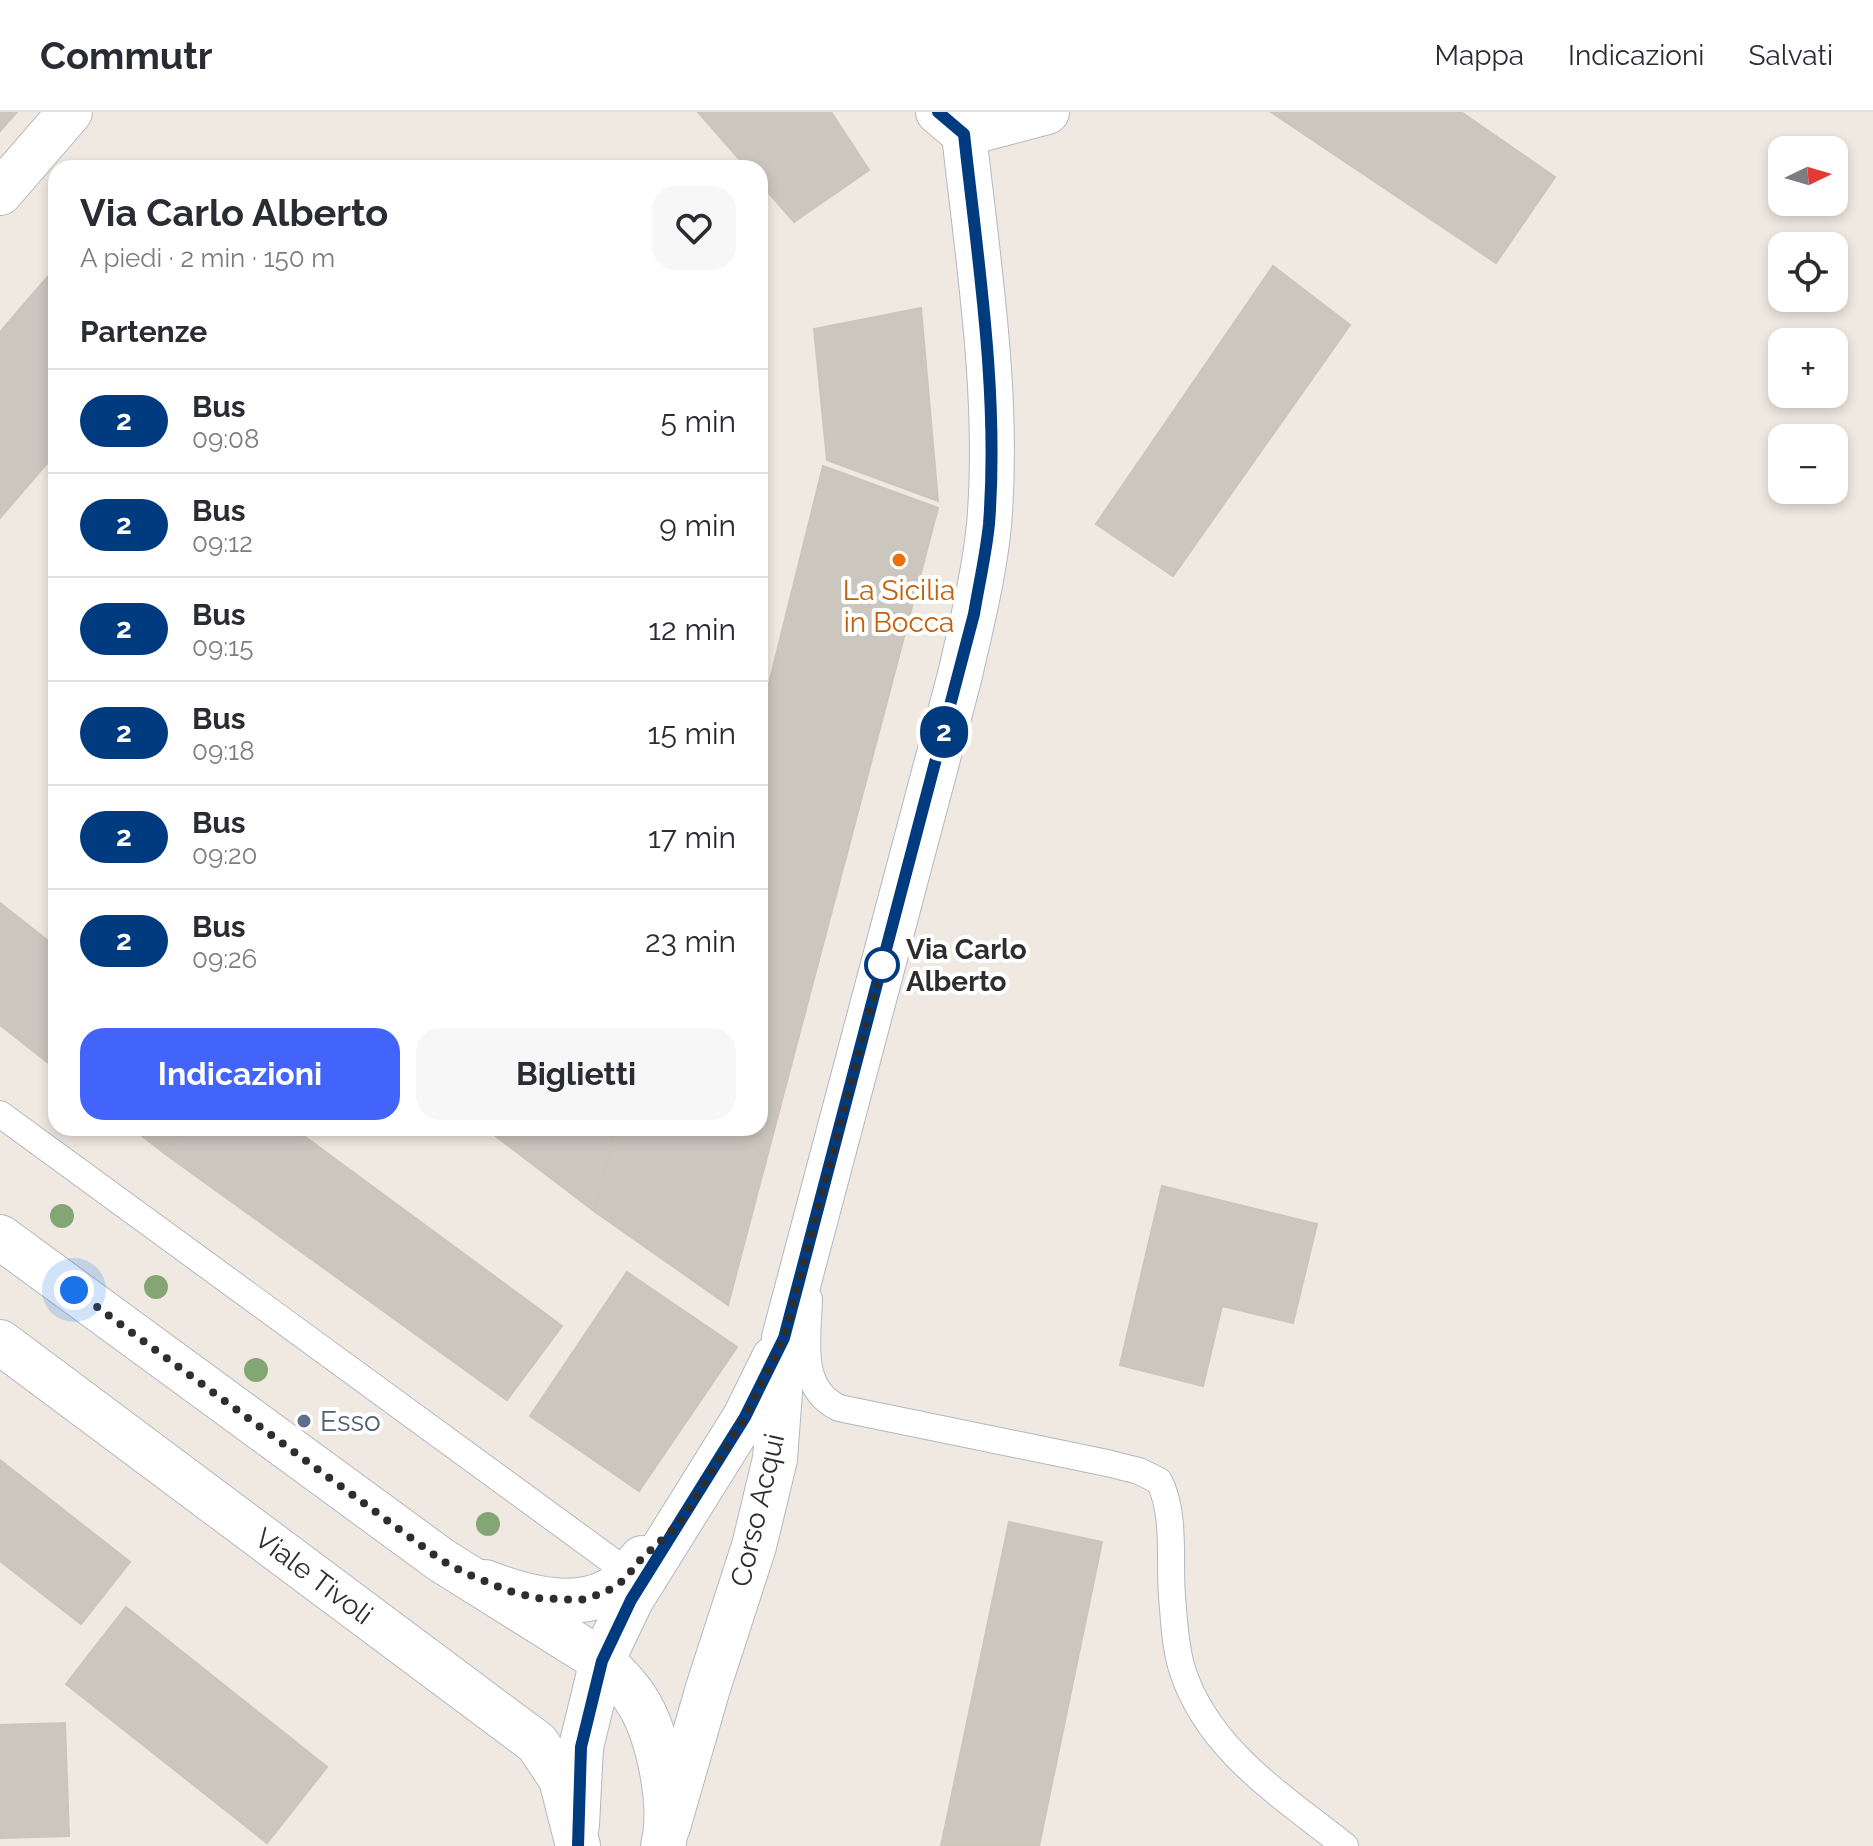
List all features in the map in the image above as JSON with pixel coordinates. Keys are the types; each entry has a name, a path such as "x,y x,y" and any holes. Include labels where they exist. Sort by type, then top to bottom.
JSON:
{"street":[{"path":"0,193 70,112"},
{"path":"784,1338 960,675 988,528 991,419 981,291 951,123 1047,112"},
{"path":"0,1237 441,1560 602,1661 638,1702 650,1732 665,1793 664,1842"},
{"name":"Corso Acqui","path":"577,1842 581,1747 602,1661 631,1600 745,1417 784,1338"},
{"name":"Corso Acqui","path":"664,1842 708,1688 754,1546 775,1459 784,1338"},
{"name":"Viale Tivoli","path":"0,1342 537,1743 561,1779 577,1842"},
{"name":"Corso Acqui","path":"441,1560 509,1591 561,1600 594,1597 615,1587 679,1524"}],"lane":[{"path":"0,1114 630,1574"},
{"path":"814,1231 808,1354 809,1371 818,1395 839,1408 1077,1456 1139,1471 1159,1481 1167,1509 1175,1637 1191,1693 1211,1726 1242,1763 1345,1846"}],"building":[{"path":"0,112 17,112 0,131"},
{"path":"698,112 831,112 869,170 794,222 768,192 768,160 740,160"},
{"path":"1271,112 1461,112 1555,177 1496,263"},
{"path":"1273,266 1350,325 1173,576 1096,524"},
{"path":"48,276 48,462 0,518 0,332"},
{"path":"921,308 938,501 827,460 814,329"},
{"path":"823,466 938,508 728,1305 594,1211 614,1136 768,1136 768,688"},
{"path":"0,903 48,941 48,1063 0,1025"},
{"path":"142,1136 178,1136 164,1153"},
{"path":"178,1136 304,1136 562,1326 507,1400 164,1153"},
{"path":"496,1136 614,1136 594,1211"},
{"path":"1162,1186 1317,1224 1293,1323 1222,1306 1203,1386 1120,1365"},
{"path":"627,1272 737,1347 639,1491 530,1416"},
{"path":"0,1460 130,1562 81,1624 0,1561"},
{"path":"1009,1522 1102,1542 1039,1846 941,1846"},
{"path":"126,1607 327,1767 267,1843 66,1684"},
{"path":"65,1723 69,1836 0,1838 0,1725"}],"bus line":[{"name":"2","path":"578,1846 581,1747 602,1661 631,1600 745,1417 784,1338 974,614 988,528 991,419 964,134 938,112"}],"place":[{"name":"La Sicilia in Bocca","path":"899,560"},
{"name":"Via Carlo Alberto","path":"882,965"},
{"name":"Esso","path":"304,1421"}],"route":[{"path":"74,1290 441,1560 509,1591 536,1598 572,1601 594,1597 624,1580 641,1559 679,1524 745,1417 784,1338 882,965"}]}
